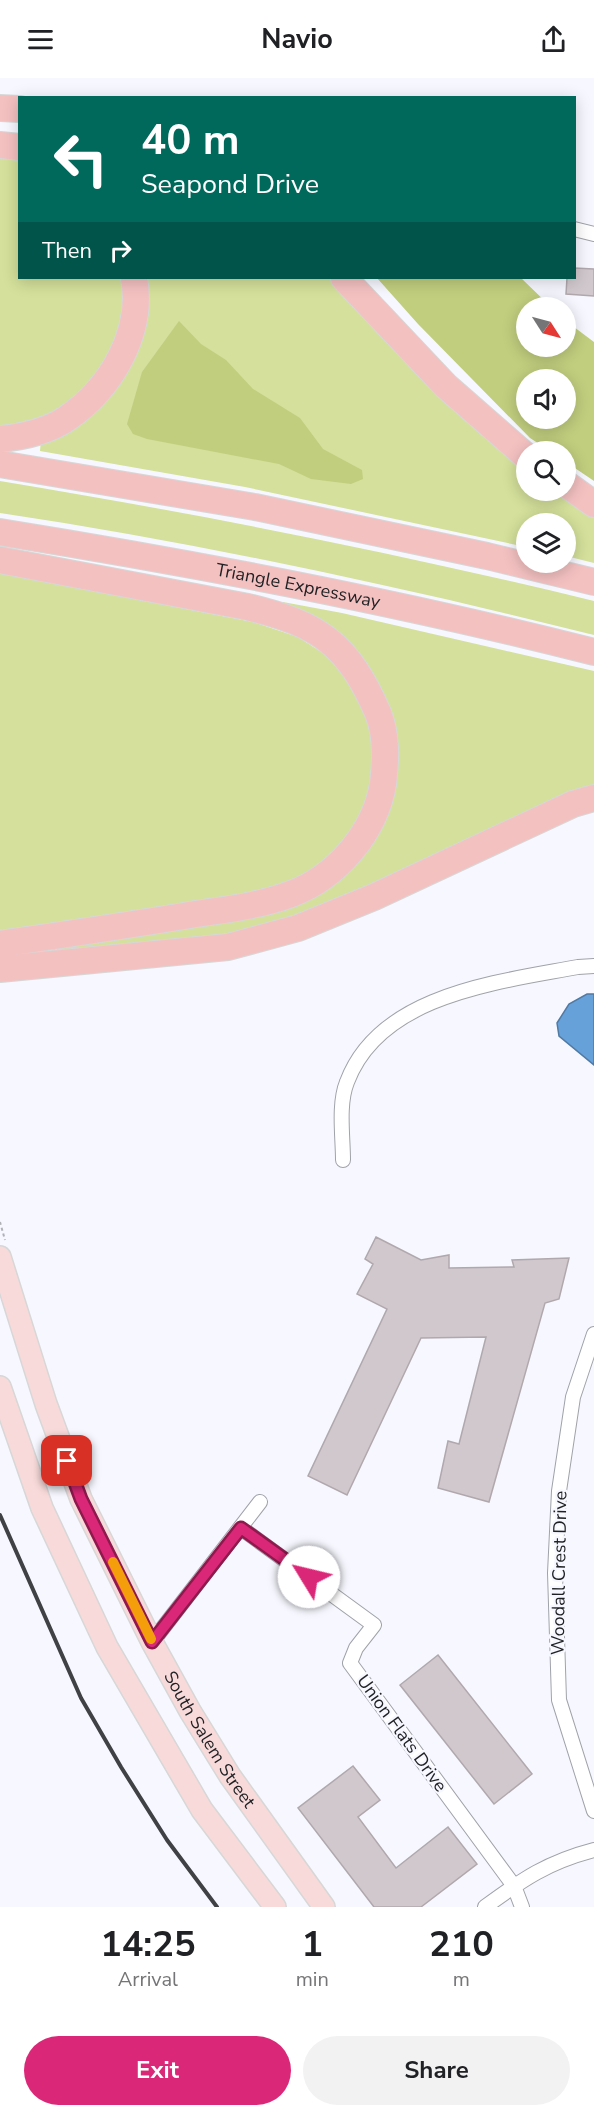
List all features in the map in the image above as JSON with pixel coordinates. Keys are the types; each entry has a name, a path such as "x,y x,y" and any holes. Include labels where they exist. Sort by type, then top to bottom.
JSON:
{"highway":[{"path":"0,108 18,109"},
{"path":"0,145 18,147"},
{"path":"0,439 38,431 64,420 86,403 109,379 125,350 133,322 137,291 135,279"},
{"path":"345,279 446,386 516,447"},
{"path":"0,464 267,510 476,554 594,582"},
{"path":"576,491 594,504"},
{"name":"Triangle Expressway","path":"0,532 246,575 412,609 594,652"},
{"path":"0,560 248,606 279,614 308,626 330,641 350,662 367,688 381,720 386,747 381,796 362,837 330,872 302,889 291,894 238,907 0,944"},
{"path":"0,969 228,947 298,928 374,897 573,804 594,798"}],"main road":[{"name":"South Salem Street","path":"0,1257 46,1404 81,1499 152,1642 190,1711 230,1776 324,1907"},
{"path":"0,1387 42,1508 107,1647 202,1810 275,1907"}],"street":[{"path":"576,230 594,234"},
{"path":"343,1160 342,1115 346,1083 364,1051 388,1026 427,1005 476,987 578,967 594,966"},
{"name":"Woodall Crest Drive","path":"594,1334 573,1397 559,1491 555,1574 558,1700 594,1810"},
{"path":"152,1642 260,1502"},
{"name":"Union Flats Drive","path":"241,1528 374,1625 356,1648 350,1663 514,1886"},
{"path":"484,1907 534,1872 565,1858 594,1850"},
{"path":"514,1886 522,1907"}],"green space":[{"path":"0,152 18,155 18,279 128,279 127,320 102,375 59,415 0,433"},
{"path":"143,279 335,279 516,454 516,501 576,500 594,512 594,563 576,558 576,513 516,513 516,545 245,487 40,451 41,440 94,409"},
{"path":"378,279 522,279 541,297 516,297 516,357 576,357 576,328 594,342 594,481 576,469 576,441 535,441 521,429 576,429 576,369 516,369 516,424 418,324"},
{"path":"179,321 201,344 226,360 253,389 300,418 323,449 362,470 363,479 351,484 311,479 279,464 147,439 133,434 127,424 142,372"},
{"path":"0,481 298,535 594,601 594,635 447,599 298,567 150,538 0,513"},
{"path":"0,573 253,622 298,637 326,655 349,680 365,711 377,746 376,778 349,844 290,888 0,933"},
{"path":"283,602 342,613 594,671 594,791 250,935 58,956 56,945 111,936 351,864 388,713 281,606"}],"water":[{"path":"587,994 594,994 594,1065 559,1036 557,1023 569,1004"}],"building":[{"path":"576,268 594,269 594,296 566,294 567,279 576,279"},
{"path":"376,1237 421,1260 449,1255 449,1268 514,1267 512,1260 569,1258 559,1299 545,1303 489,1502 438,1488 448,1441 459,1444 486,1337 421,1338 347,1495 308,1476 387,1309 357,1294 373,1264 365,1259"},
{"path":"438,1655 532,1774 494,1804 400,1685"},
{"path":"353,1766 380,1800 358,1817 396,1868 448,1827 477,1864 421,1907 374,1907 298,1808"}],"railway":[{"path":"0,1515 81,1698 167,1840 217,1907"}],"slow traffic":[{"path":"113,1562 151,1639"}],"route":[{"path":"67,1461 81,1499 152,1642 241,1528 309,1577"}]}
